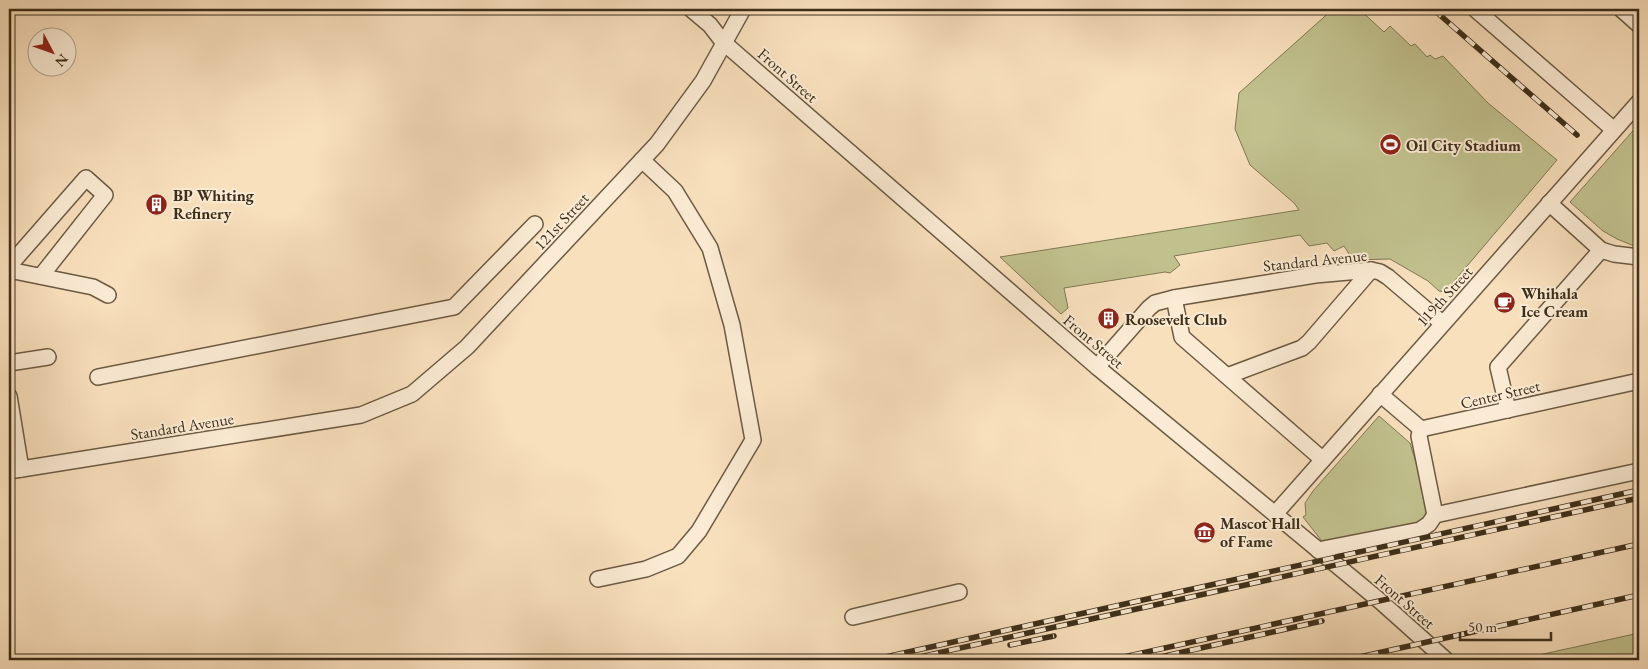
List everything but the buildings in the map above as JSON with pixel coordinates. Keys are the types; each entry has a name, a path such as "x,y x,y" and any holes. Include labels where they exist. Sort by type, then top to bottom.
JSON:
{"street":[{"name":"Front Street","path":"691,9 710,25 724,42 1097,367 1380,601 1446,660"},
{"name":"121st Street","path":"362,415 412,394 467,348 657,144 703,81 743,9"},
{"path":"1475,9 1614,130"},
{"path":"1621,9 1639,25"},
{"name":"119th Street","path":"1275,514 1639,102"},
{"path":"598,579 646,569 678,556 699,531 753,440 732,325 710,248 674,191 642,160"},
{"path":"9,266 86,178 105,195 41,276"},
{"path":"1549,203 1600,250 1639,257"},
{"path":"98,377 454,307 535,224"},
{"path":"1508,410 1498,367 1600,250"},
{"path":"9,270 93,287 108,295"},
{"path":"1226,376 1302,348 1310,342 1371,270"},
{"name":"Standard Avenue","path":"1097,367 1155,303 1174,298 1317,275 1371,270 1380,272 1442,323"},
{"path":"1174,298 1182,337 1322,459"},
{"path":"9,363 48,357"},
{"name":"Center Street","path":"1421,429 1639,381"},
{"path":"1380,394 1421,429 1419,436 1435,515"},
{"path":"9,396 15,470"},
{"name":"Standard Avenue","path":"15,470 362,415"},
{"path":"1318,550 1420,530 1429,524 1435,515 1639,471"},
{"path":"853,618 959,592"}],"green space":[{"name":"Oil City Stadium","path":"1333,9 1359,9 1384,32 1390,26 1411,46 1415,44 1427,57 1430,55 1435,59 1443,56 1488,103 1557,160 1445,292 1439,291 1428,281 1390,259 1353,260 1344,246 1334,251 1327,243 1309,246 1300,235 1174,256 1180,265 1170,273 1165,272 1064,288 1068,308 1061,314 1000,257 1299,210 1294,203 1250,165 1235,129 1239,93"},
{"path":"1639,124 1639,248 1603,231 1570,202"},
{"path":"1379,416 1410,443 1430,509 1421,523 1325,545 1303,517 1306,515 1305,503 1313,491"},
{"path":"1639,633 1639,660 1516,660"}],"railway":[{"path":"1433,9 1577,135"},
{"path":"872,660 1639,490"},
{"path":"906,660 1639,498"},
{"path":"1110,660 1639,544"},
{"path":"1346,660 1639,595"},
{"path":"1147,660 1322,621"},
{"path":"1010,645 1054,636"}],"place":[{"name":"Oil City Stadium","path":"1390,145"},
{"name":"BP Whiting Refinery","path":"157,204"},
{"name":"Whihala Ice Cream","path":"1505,302"},
{"name":"Roosevelt Club","path":"1109,319"},
{"name":"Mascot Hall of Fame","path":"1204,532"}]}
